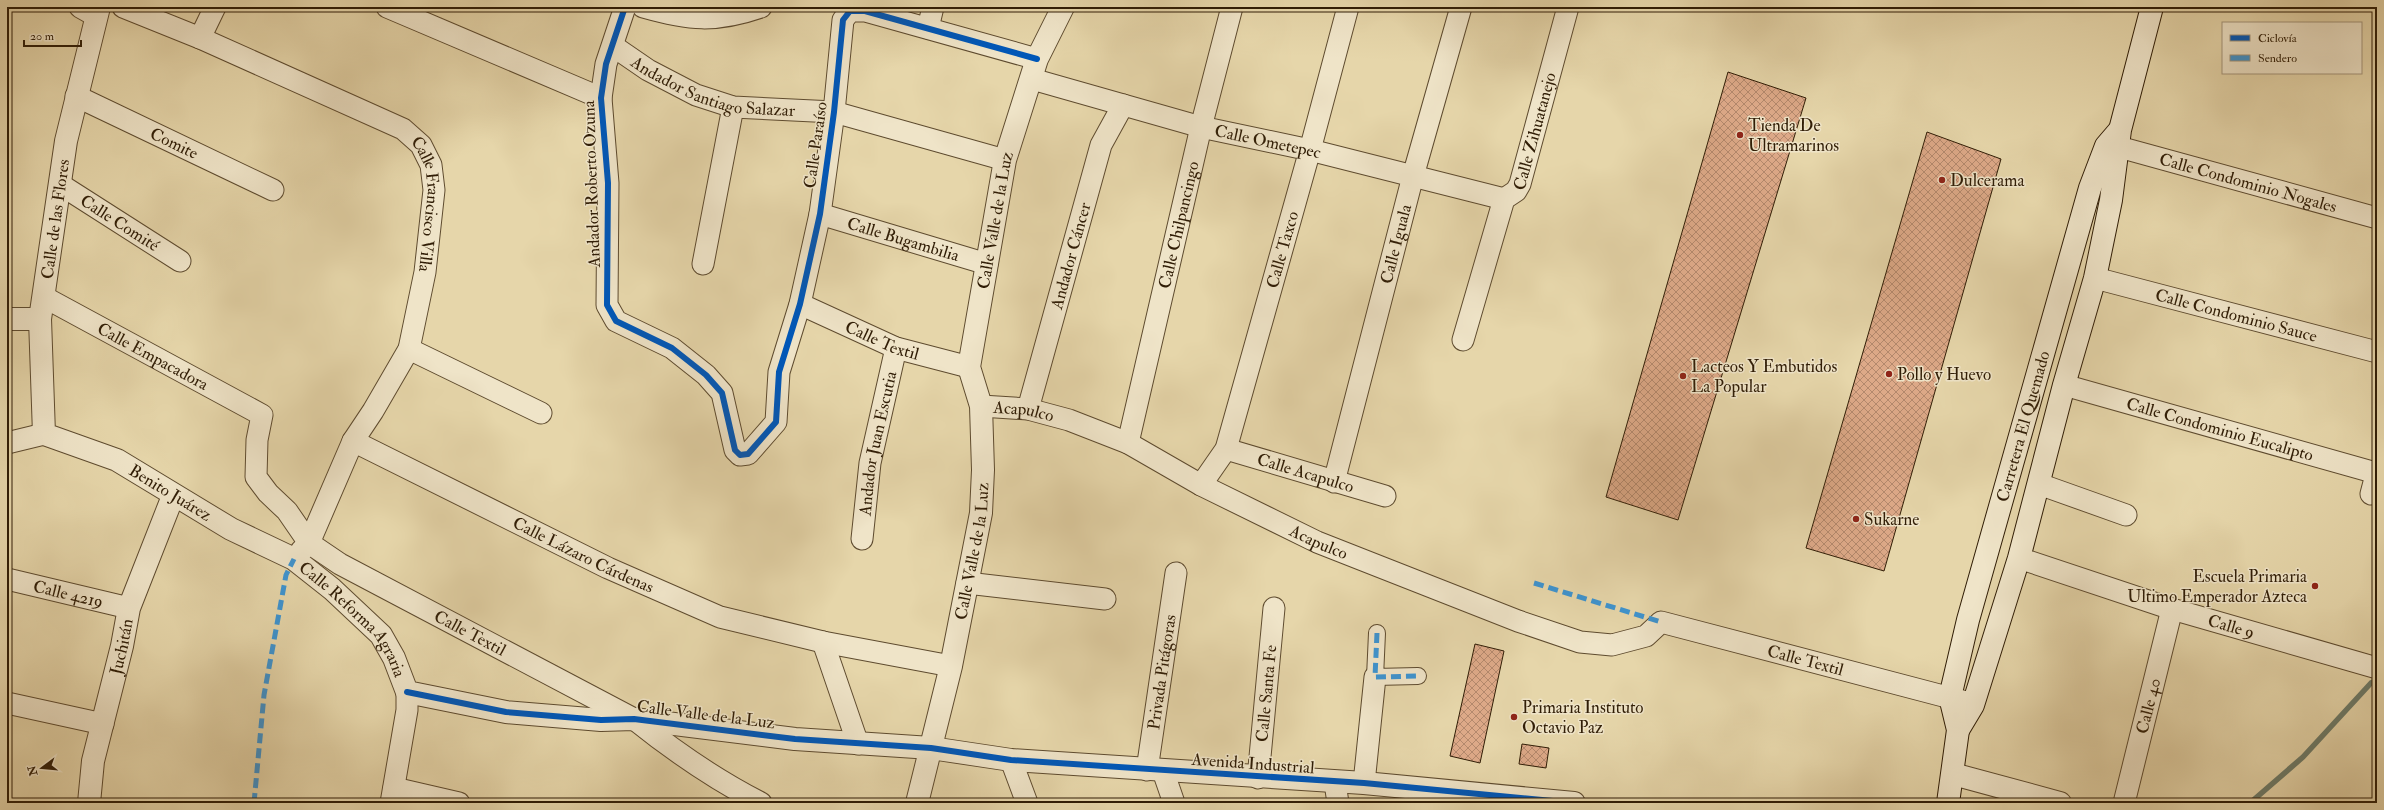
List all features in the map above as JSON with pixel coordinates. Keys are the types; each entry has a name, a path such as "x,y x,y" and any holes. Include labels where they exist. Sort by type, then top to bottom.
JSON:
{"street":[{"name":"Calle Francisco Villa","path":"123,7 200,38 403,129 421,145 431,165 434,190 425,272 409,349 373,412 353,441 309,543 294,559"},
{"path":"200,38 215,7"},
{"path":"387,7 601,98"},
{"name":"Andador Roberto Ozuna","path":"625,7 606,64 601,98 608,183 608,305 616,321 672,348 706,374 722,394 735,450 740,455"},
{"path":"643,7 684,18 725,18 762,7"},
{"path":"928,28 933,7"},
{"name":"Calle Valle de la Luz","path":"407,692 506,712 601,720 634,719 795,739 931,748 951,666 981,513 983,470 980,406 969,367 1005,160 1034,69 1063,7"},
{"name":"Calle Chilpancingo","path":"1128,443 1200,127 1232,7"},
{"name":"Calle Taxco","path":"1201,485 1226,449 1310,150 1348,7"},
{"name":"Calle Iguala","path":"1334,482 1413,176 1461,7"},
{"name":"Calle Zihuatanejo","path":"1463,340 1504,199 1516,191 1520,184 1568,7"},
{"name":"Carretera El Quemado","path":"1958,730 1974,705 2019,558 2064,385 2096,278 2115,141 2152,7"},
{"name":"Calle de las Flores","path":"44,434 40,319 61,185 66,141 92,10"},
{"name":"Calle Paraíso","path":"740,455 748,454 776,422 779,372 800,304 820,214 834,112 843,20 850,11 864,11 928,28 1034,69"},
{"name":"Andador Santiago Salazar","path":"613,46 648,70 696,95 733,108 834,112 1005,160"},
{"name":"Calle Ometepec","path":"1034,69 1123,105 1200,127 1310,150 1504,199"},
{"name":"Comite","path":"76,96 273,190"},
{"name":"Andador Cáncer","path":"1028,409 1101,145 1123,105"},
{"path":"703,264 733,108"},
{"name":"Carretera El Quemado","path":"1948,803 1958,730 1950,697 1968,620 2086,203 2115,141"},
{"name":"Calle Condominio Nogales","path":"2115,141 2377,218"},
{"name":"Calle Comité","path":"61,185 180,261"},
{"name":"Calle Bugambilia","path":"820,214 987,264"},
{"name":"Calle Condominio Sauce","path":"2096,278 2377,352"},
{"name":"Calle Empacadora","path":"44,297 262,415 257,440 256,477 268,493 287,511 309,543"},
{"name":"Calle Textil","path":"800,304 896,348 969,367"},
{"path":"7,319 40,319"},
{"name":"Andador Juan Escutia","path":"862,539 870,463 896,348"},
{"path":"409,349 541,413"},
{"name":"Calle Condominio Eucalipto","path":"2064,385 2377,472"},
{"name":"Acapulco","path":"980,406 1028,409 1069,420 1128,443 1201,485 1317,542 1377,567 1580,642 1612,645 1646,636 1661,622"},
{"path":"7,443 44,434"},
{"name":"Benito Juárez","path":"44,434 117,460 173,496 230,529 294,559"},
{"name":"Calle Lázaro Cárdenas","path":"353,441 608,568 720,617 823,642 951,666"},
{"name":"Calle Acapulco","path":"1226,449 1385,496"},
{"path":"2371,494 2377,472"},
{"path":"2039,484 2126,515"},
{"name":"Juchitán","path":"89,803 93,761 103,724 129,608 173,496"},
{"name":"Calle Textil","path":"309,543 340,564 634,719 672,749 722,783 761,803"},
{"name":"Calle 9","path":"2019,558 2172,610 2377,668"},
{"name":"Calle Reforma Agraria","path":"294,559 332,589 381,635 394,658 407,692 407,710 392,796"},
{"name":"Privada Pitágoras","path":"1155,771 1176,573"},
{"name":"Calle 4219","path":"7,579 129,608"},
{"path":"968,582 1105,599"},
{"name":"Calle Santa Fe","path":"1258,778 1274,608"},
{"name":"Calle 40","path":"2124,803 2172,610"},
{"name":"Calle Textil","path":"1661,622 1950,697 1974,705"},
{"path":"1364,783 1375,677 1377,633"},
{"path":"823,642 858,744"},
{"path":"1375,677 1418,676"},
{"path":"7,702 103,724"},
{"path":"917,803 931,748"},
{"name":"Avenida Industrial","path":"931,748 1010,760 1258,778 1337,793 1364,783 1466,797 1574,803"},
{"path":"1010,760 1027,803"},
{"path":"1155,771 1174,803"},
{"path":"1953,774 2060,803"},
{"path":"392,796 459,803"}],"building":[{"path":"1728,72 1806,98 1678,520 1606,497"},
{"path":"1927,132 2001,159 1884,571 1806,548"},
{"path":"1475,644 1504,651 1480,763 1450,756"},
{"path":"1522,744 1549,748 1546,768 1519,764"}],"waterway":[{"path":"2250,803 2303,757 2371,683 2377,680"}],"marked path":[{"path":"254,803 264,695 286,575 294,559"},
{"path":"1534,583 1661,622"},
{"path":"1377,633 1375,677 1418,676"}],"cycle path":[{"path":"625,7 606,64 601,98 608,183 607,305 616,321 672,348 706,375 722,393 735,450 740,455 748,454 776,422 779,372 800,304 820,214 834,112 843,20 850,11 865,11 1037,59"},
{"path":"407,692 506,712 601,720 634,719 795,739 931,748 1011,760 1364,783 1574,803"}],"place":[{"name":"Tienda De Ultramarinos","path":"1740,135"},
{"name":"Dulcerama","path":"1942,180"},
{"name":"Pollo y Huevo","path":"1889,374"},
{"name":"Lacteos Y Embutidos La Popular","path":"1683,376"},
{"name":"Sukarne","path":"1856,519"},
{"name":"Escuela Primaria Ultimo Emperador Azteca","path":"2315,586"},
{"name":"Primaria Instituto Octavio Paz","path":"1514,717"}]}
